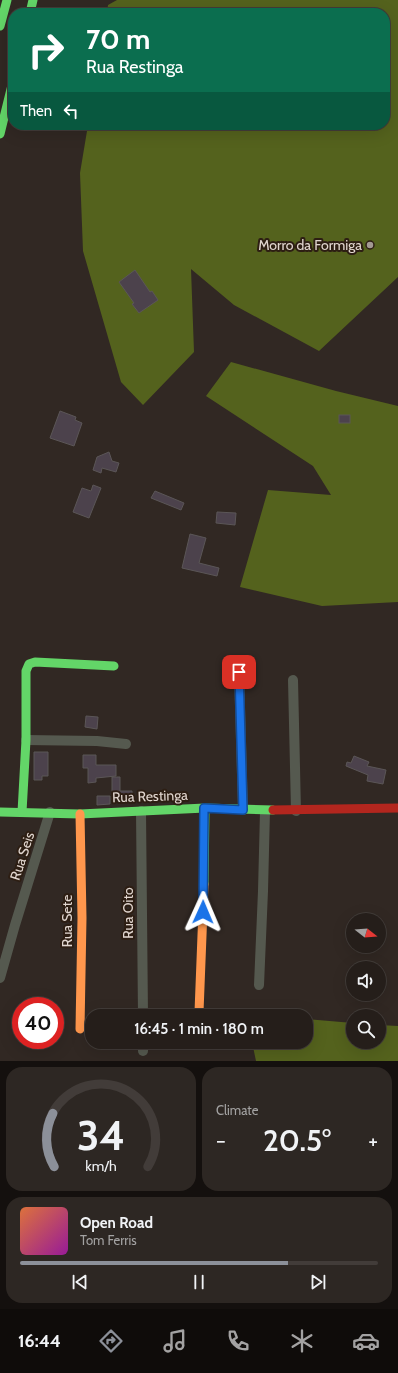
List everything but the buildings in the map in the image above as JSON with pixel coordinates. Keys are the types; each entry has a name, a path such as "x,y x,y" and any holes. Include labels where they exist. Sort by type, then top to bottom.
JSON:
{"main road":[{"path":"0,26 6,0"},
{"path":"0,134 8,101"},
{"path":"22,812 26,740 26,671 30,662 114,666"},
{"path":"198,1009 203,912 204,808"},
{"name":"Rua Restinga","path":"0,812 50,812 80,814 204,808 296,811 398,808"},
{"name":"Rua Sete","path":"80,814 82,918 80,1029"}],"street":[{"path":"239,672 243,810"},
{"path":"293,680 296,811"},
{"path":"26,740 97,741 126,744"},
{"name":"Rua Oito","path":"141,811 143,1009"},
{"path":"259,985 265,811"},
{"name":"Rua Seis","path":"0,978 50,812"}],"green space":[{"path":"117,0 398,0 398,277 319,351 234,305 191,269 194,352 143,405 121,382 83,251 80,173 87,130 390,130 390,8 108,8 108,5"},
{"path":"231,362 336,391 398,406 398,602 322,606 240,587 268,490 331,495 313,466 206,396"},
{"path":"313,1020 346,1022 346,1049 386,1049 386,1025 398,1026 398,1061 256,1061 253,1049 313,1049"}],"traffic: fast":[{"path":"0,26 7,0"},
{"path":"31,8 33,0"},
{"path":"0,134 8,101"},
{"path":"22,812 26,740 26,671 29,664 35,662 114,666"},
{"path":"0,812 80,814 205,808 273,810"},
{"path":"204,884 205,808"}],"traffic: slow":[{"path":"80,814 82,918 80,1029"},
{"path":"199,1009 204,884"}],"traffic: jam":[{"path":"273,810 398,808"}],"place":[{"name":"Morro da Formiga","path":"370,245"}],"route":[{"path":"203,912 204,808 243,810 239,672"}]}
